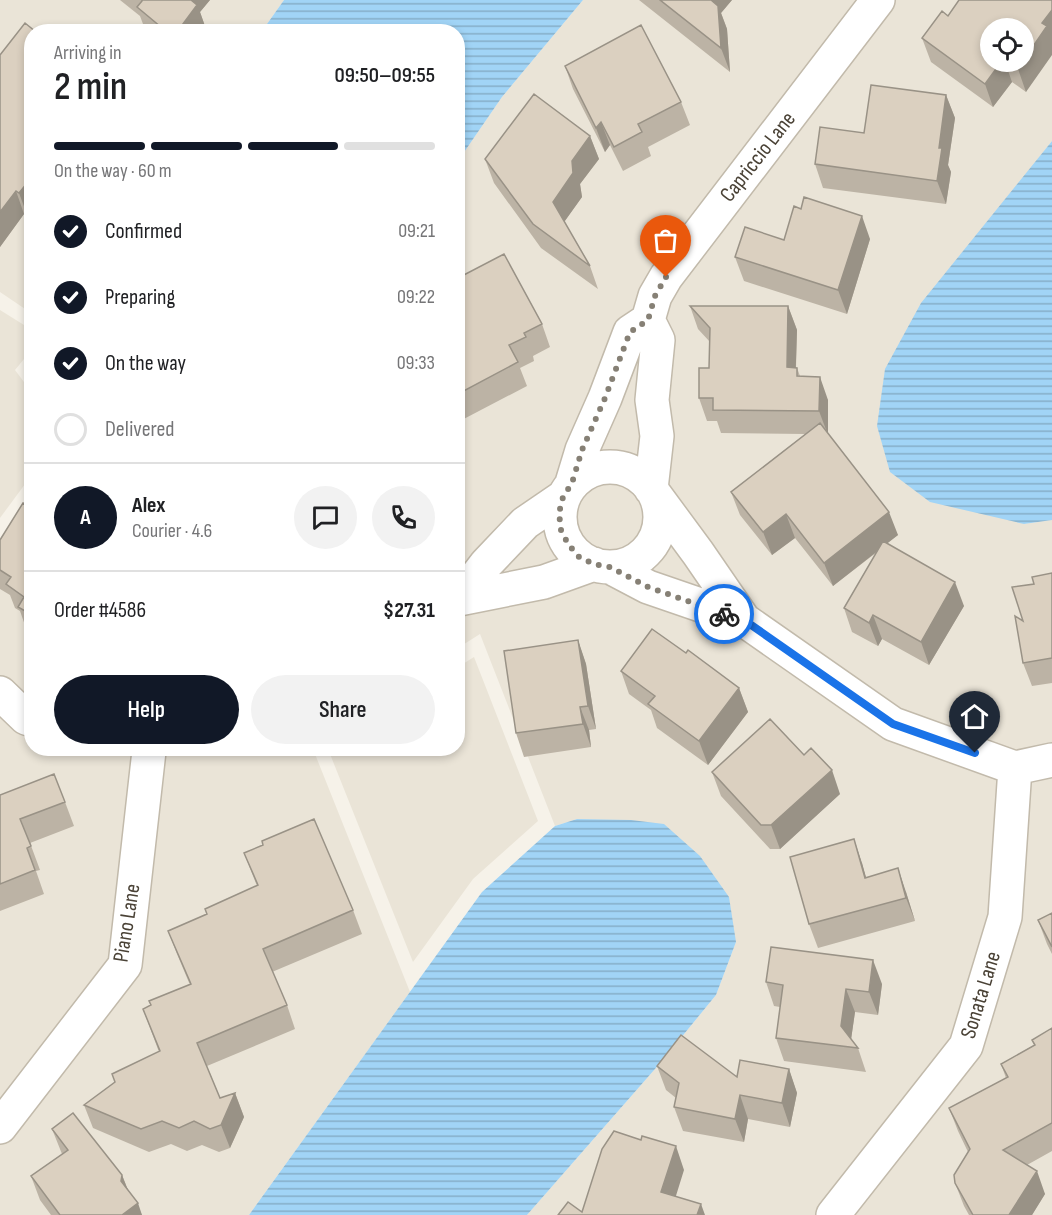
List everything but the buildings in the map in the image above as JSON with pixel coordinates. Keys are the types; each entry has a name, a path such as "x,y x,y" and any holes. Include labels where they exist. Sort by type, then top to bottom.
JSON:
{"street":[{"name":"Capriccio Lane","path":"568,490 630,332 648,320 655,296 666,277 878,0"},
{"path":"465,598 544,582 602,565 627,564 641,556 652,543 659,528 660,512 653,492 657,436 652,400 658,340 648,320"},
{"path":"465,590 525,522 568,490 585,473 600,468 617,467 633,472 646,482 744,620"},
{"path":"568,490 559,513 561,530 568,544 579,557 602,565 648,587 744,620 893,724 1015,768 1052,760"},
{"path":"0,693 24,716"},
{"name":"Piano Lane","path":"0,1127 125,965 150,756"},
{"name":"Sonata Lane","path":"833,1215 966,1046 1005,916 1015,768"}],"shaded area":[{"path":"0,0 284,0 267,24 24,24 24,308 0,292"},
{"path":"583,0 1052,0 1052,141 1012,193 1024,524 1052,520 1052,1215 527,1215 662,1061 716,995 736,942 577,819 555,826 480,634 465,644 465,151 502,97"},
{"path":"0,310 24,325 24,359 15,370 24,382 24,485 0,518"},
{"path":"24,510 24,756 316,756 410,992 249,1215 0,1215 0,542"},
{"path":"474,657 538,821 473,879 413,962 331,756 465,756 465,663"}],"water":[{"path":"284,0 583,0 502,97 465,151 465,24 267,24"},
{"path":"1052,141 1052,520 1024,524 930,502 890,472 877,426 885,369 921,303"},
{"path":"577,819 631,820 664,824 700,856 729,897 736,942 716,995 662,1061 527,1215 249,1215 482,892 555,826"}],"way so far":[{"path":"666,277 655,296 648,320 630,332 582,450 572,483 563,497 559,513 561,530 568,544 579,557 594,564 610,567 648,587 724,614"}],"route":[{"path":"724,614 744,620 893,724 975,753"}]}
